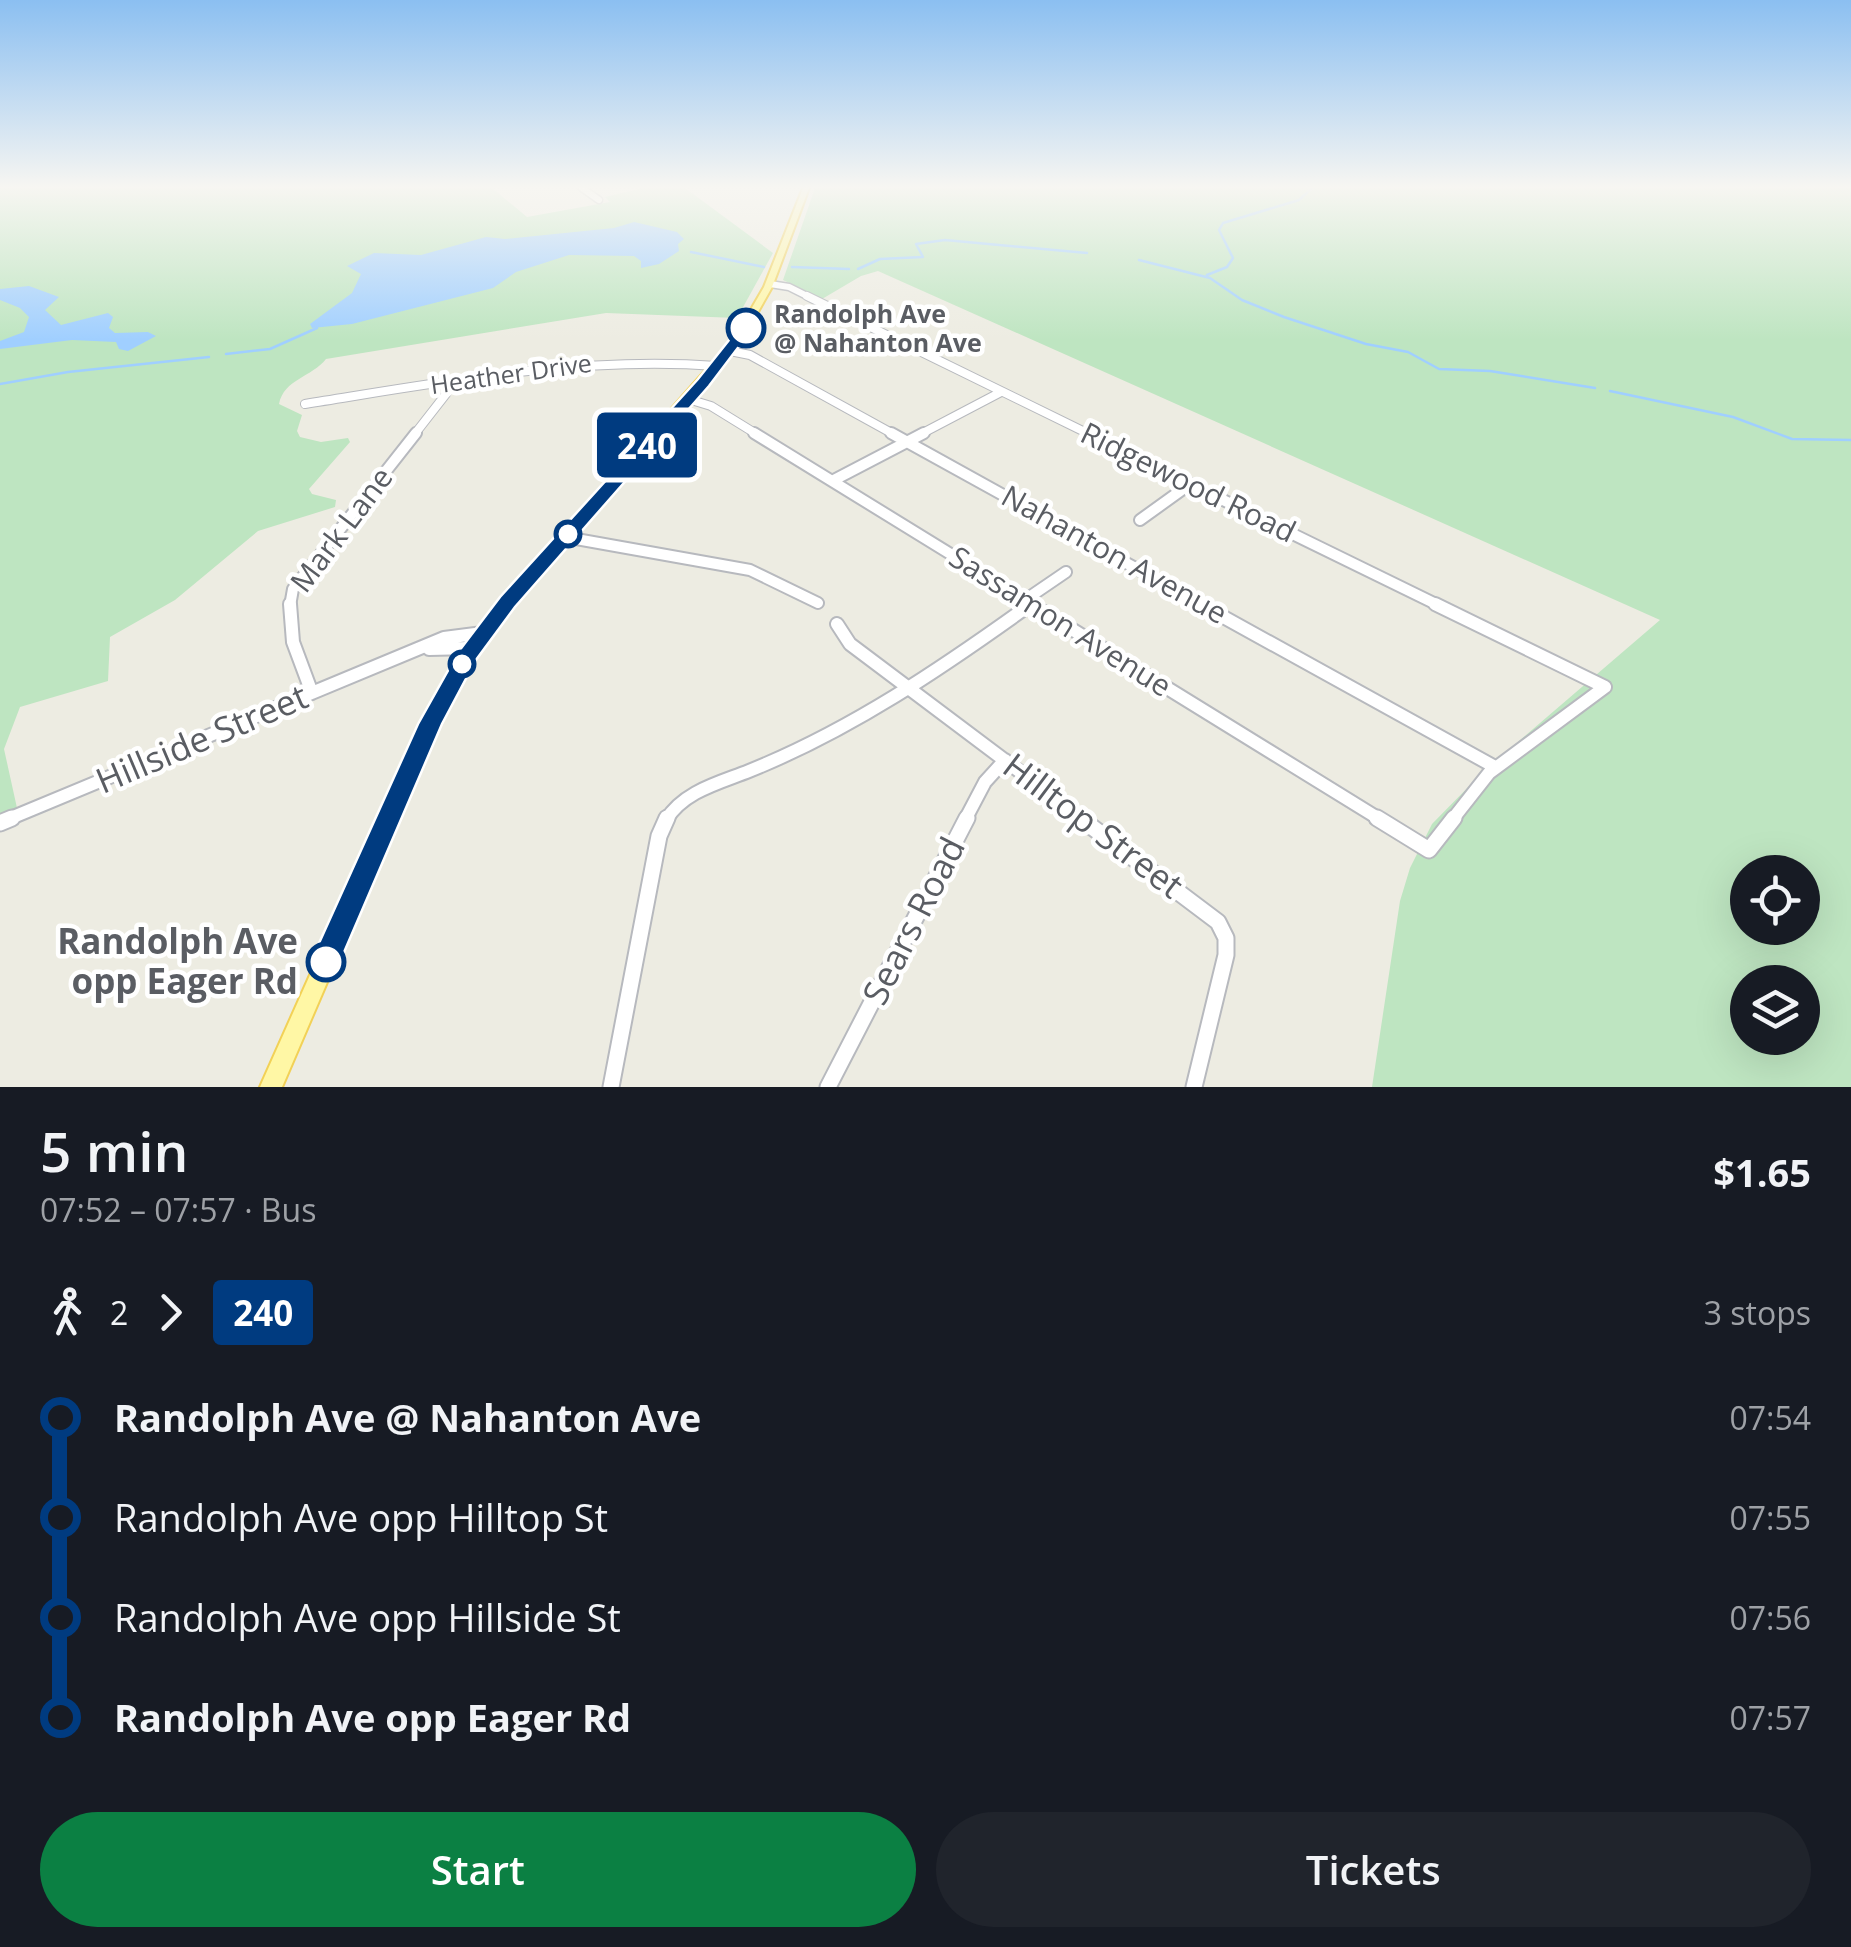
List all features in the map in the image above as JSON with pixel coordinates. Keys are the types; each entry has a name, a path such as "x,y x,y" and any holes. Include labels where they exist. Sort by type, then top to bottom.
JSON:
{"main road":[{"path":"270,1087 430,724 472,648 730,350 770,284 787,239"}],"street":[{"name":"Ridgewood Road","path":"770,284 789,287 1605,688 1496,767"},
{"name":"Nahanton Avenue","path":"730,350 750,354 1496,767"},
{"name":"Heather Drive","path":"305,404 580,362 717,366"},
{"name":"Mark Lane","path":"312,693 290,621 288,605 293,589 446,394 450,382"},
{"path":"832,481 1001,392"},
{"name":"Sassamon Avenue","path":"688,399 708,404 1429,850 1475,787 1496,767"},
{"path":"1140,520 1190,484"},
{"path":"565,538 750,570 818,603"},
{"path":"612,1087 666,816 692,793 824,739 908,687 1066,572"},
{"name":"Hilltop Street","path":"837,624 846,641 1204,909 1222,930 1227,947 1224,964 1194,1087"},
{"name":"Hillside Street","path":"0,823 404,654 453,635 483,633"},
{"name":"Hillside Street","path":"404,654 438,647 472,648"},
{"name":"Sears Road","path":"828,1087 985,782 1006,760"}],"green space":[{"path":"0,239 754,239 773,253 737,318 606,313 326,359 286,389 279,404 302,415 297,431 300,437 321,442 348,438 350,442 309,489 312,494 336,500 335,507 258,531 175,600 110,637 108,681 20,707 4,749 17,808 0,815"},
{"path":"797,239 1851,239 1851,1087 1372,1087 1400,901 1410,868 1432,824 1484,771 1660,620 878,271 861,276 822,299 783,280"}],"water":[{"path":"480,239 684,239 678,244 679,251 659,264 641,268 641,261 634,256 569,255 516,272 493,288 352,324 312,328 310,324 352,293 361,274 347,266 374,253 421,255"},
{"path":"29,286 59,297 45,310 61,325 108,313 113,317 109,328 115,333 148,332 156,336 128,351 119,349 116,342 72,340 0,349 0,341 24,332 29,317 20,308 0,300 0,289"}],"waterway":[{"path":"1207,275 1227,267 1233,258 1223,239"},
{"path":"858,269 880,259 923,257 916,244 945,240 1087,253"},
{"path":"691,252 764,267"},
{"path":"1139,260 1210,278 1242,300 1284,317 1366,344 1408,352 1439,369 1490,371 1595,388"},
{"path":"792,267 849,269"},
{"path":"226,354 270,349 317,328"},
{"path":"0,384 68,372 209,357"},
{"path":"1610,391 1733,417 1792,439 1851,440"}],"bus line":[{"name":"240","path":"326,962 430,724 467,656 508,602 704,382 746,328"}],"place":[{"name":"Randolph Ave @ Nahanton Ave","path":"746,328"},
{"name":"Randolph Ave opp Eager Rd","path":"326,962"}]}
